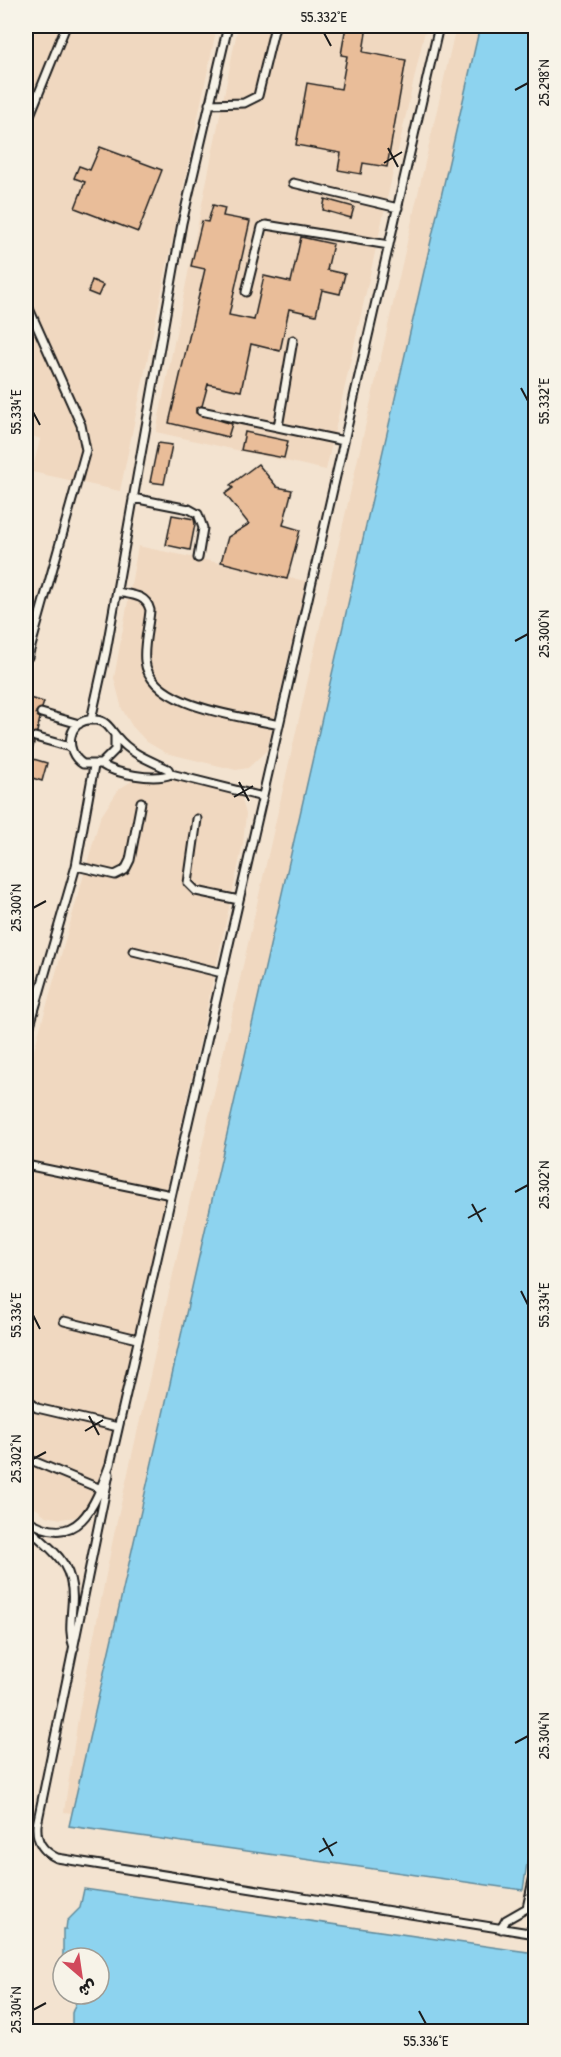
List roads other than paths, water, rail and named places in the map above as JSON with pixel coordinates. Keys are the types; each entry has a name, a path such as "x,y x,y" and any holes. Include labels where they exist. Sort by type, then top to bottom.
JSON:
{"lane":[{"path":"26,126 66,26"},
{"path":"91,720 117,592 182,223 228,26"},
{"path":"209,104 244,103 258,96 275,26"},
{"path":"439,26 118,1426 75,1649 37,1825 39,1841 49,1854 57,1858 536,1934"},
{"path":"293,183 398,208"},
{"path":"246,292 262,228 266,225 389,245"},
{"path":"26,302 81,425 86,450 28,657"},
{"path":"278,427 293,340"},
{"path":"201,411 344,441"},
{"path":"133,498 189,509 198,514 203,528 198,558"},
{"path":"117,592 139,596 147,603 150,610 145,661 153,680 166,694 185,703 279,725"},
{"path":"41,713 79,724"},
{"path":"171,774 168,769 133,752 105,723 91,720 79,724 71,734 70,747 78,761 97,765 118,774 162,777 171,774 263,797"},
{"path":"26,1039 76,866 97,765 112,756 115,750 115,735"},
{"path":"35,737 70,747"},
{"path":"76,866 115,875 125,870 130,860 141,802"},
{"path":"197,819 188,883 196,891 239,900"},
{"path":"133,951 222,973"},
{"path":"26,1165 171,1195"},
{"path":"64,1321 138,1339"},
{"path":"26,1392 30,1402 37,1408 118,1426"},
{"path":"26,1458 101,1489"},
{"path":"26,1519 43,1528 68,1528 89,1514 110,1464"},
{"path":"26,1526 59,1556 71,1577 73,1588 70,1632 75,1649"},
{"path":"501,1929 506,1920 527,1908 536,1867"}],"water":[{"path":"480,26 536,26 536,1804 523,1890 69,1826"},
{"path":"84,1889 535,1953 535,2031 72,2031 72,2013 75,2006 111,2006 111,1946 63,1946 63,1929 66,1929 67,1921 80,1908"}]}
